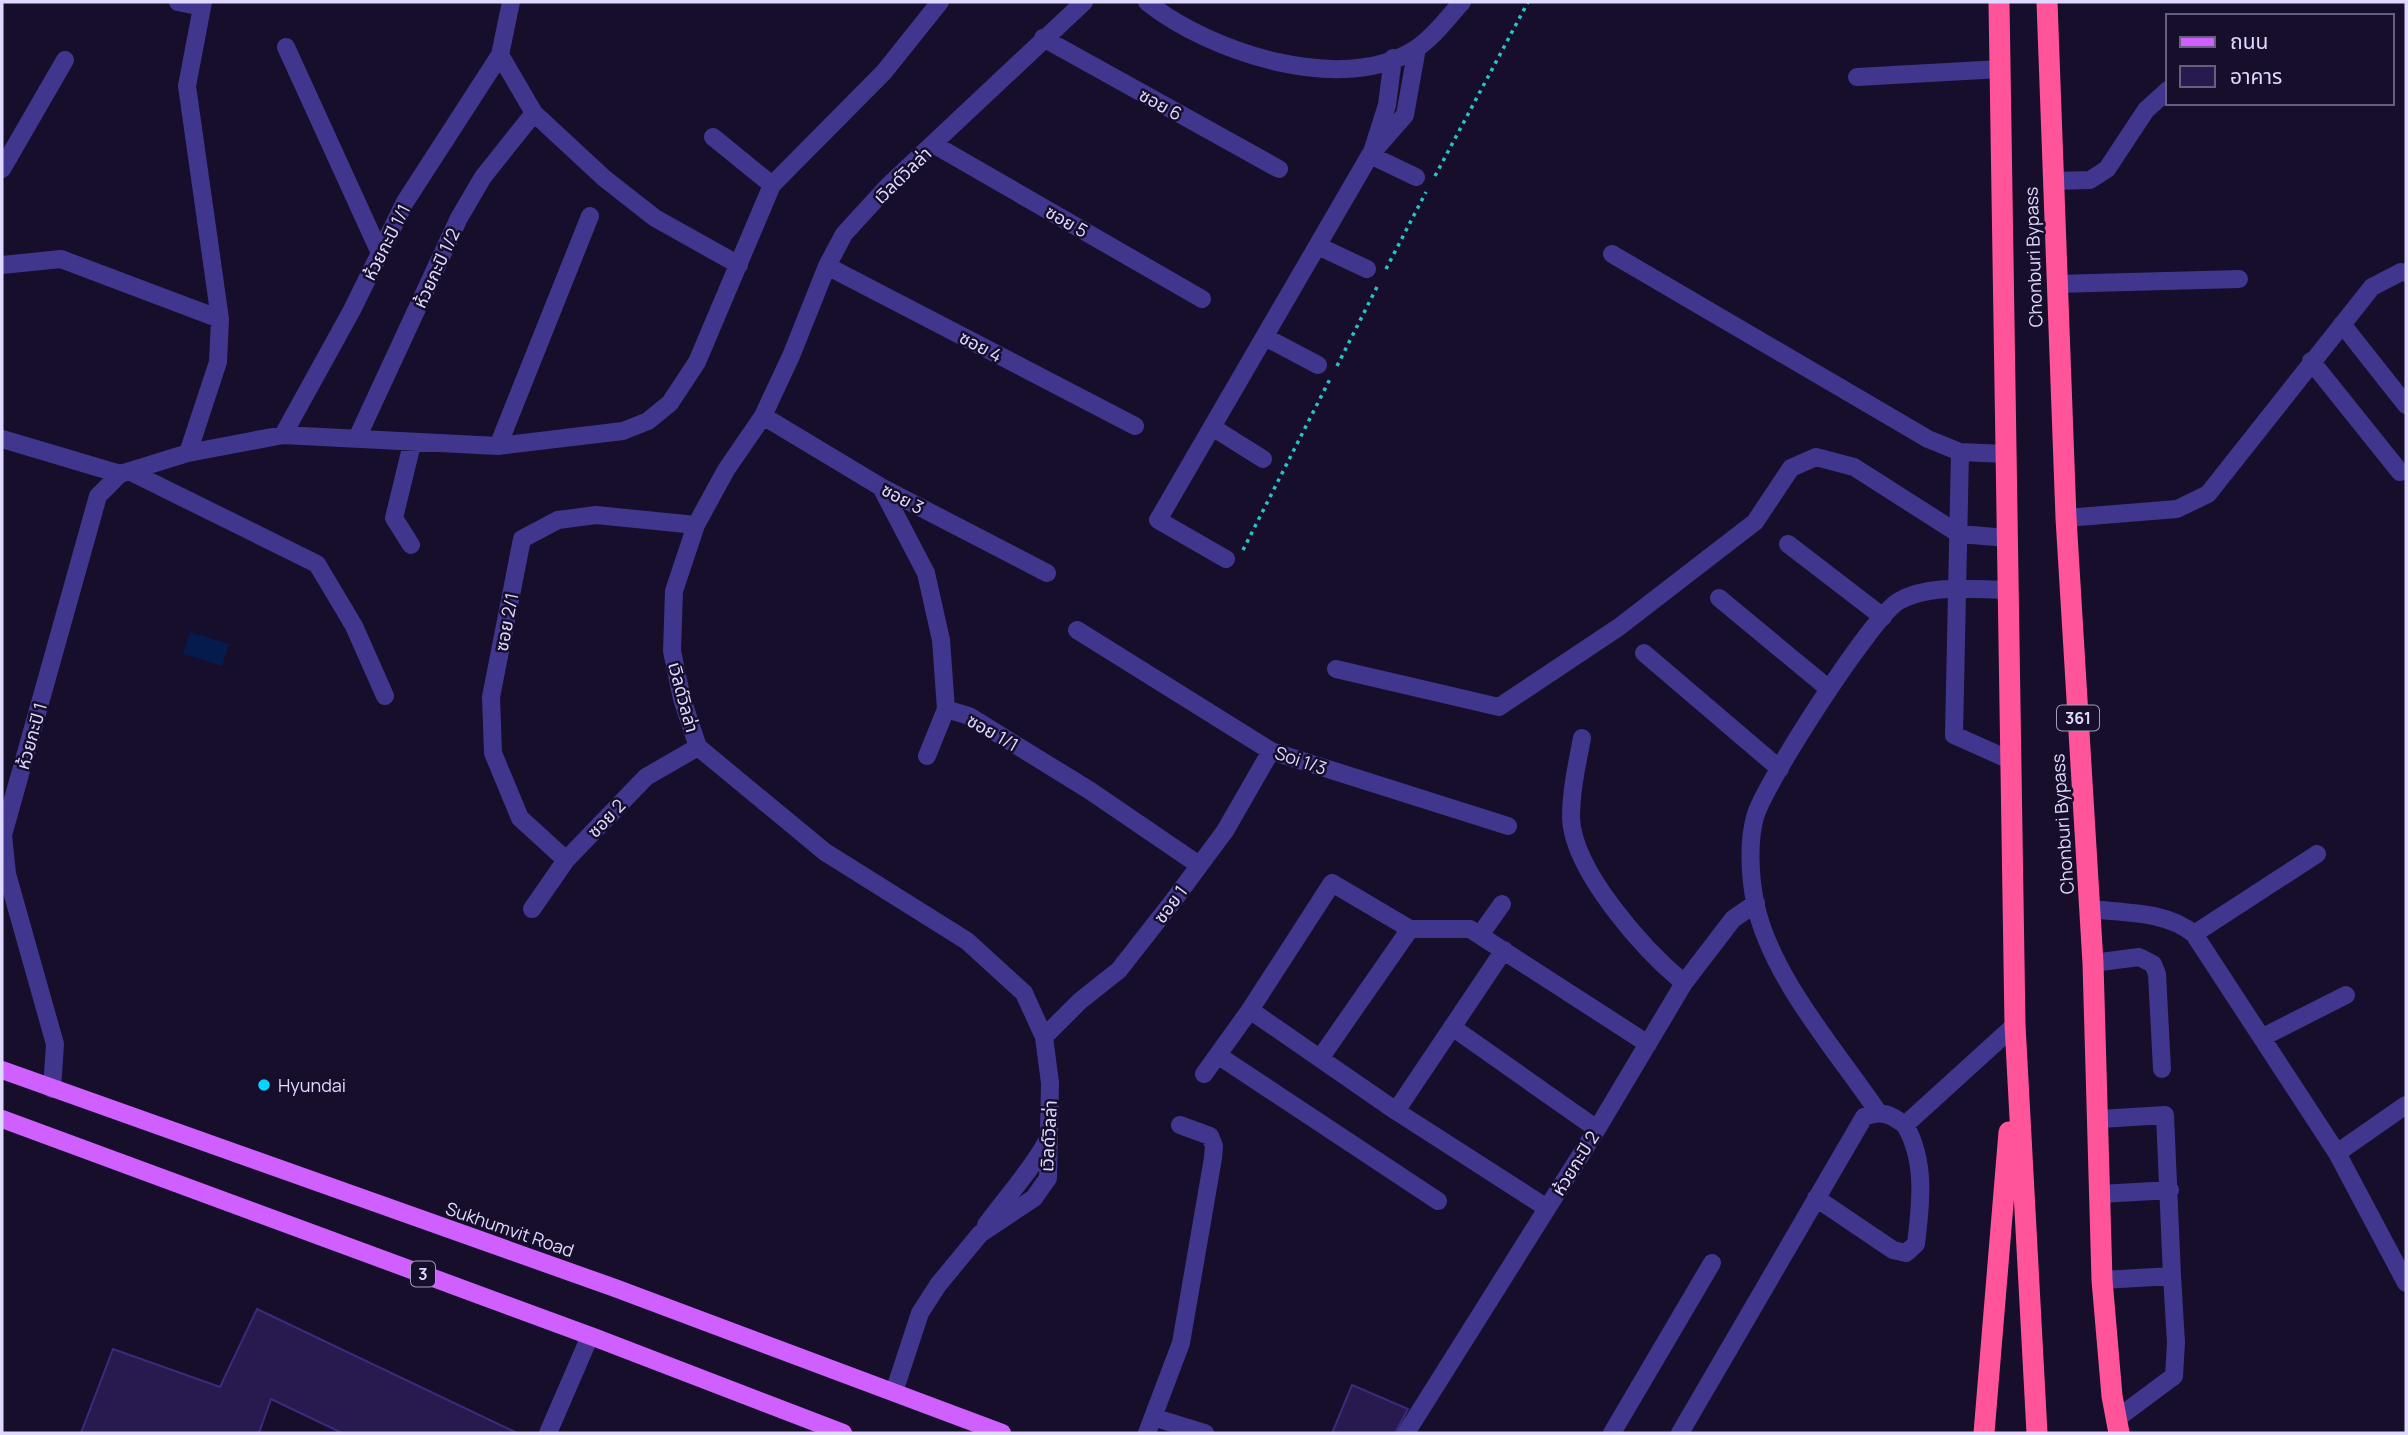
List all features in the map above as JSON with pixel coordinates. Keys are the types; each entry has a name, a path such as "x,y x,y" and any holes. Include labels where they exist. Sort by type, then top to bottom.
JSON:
{"highway":[{"name":"Chonburi Bypass","path":"1999,2 2016,1053"},
{"name":"Chonburi Bypass","path":"2047,2 2066,518 2100,1119 2102,1280 2117,1427"},
{"path":"1984,1433 2016,1053"},
{"path":"2016,1053 2037,1433"}],"main road":[{"name":"Sukhumvit Road","path":"2,1070 603,1283 894,1392 977,1428 1002,1433"},
{"name":"3","path":"2,1119 590,1336 842,1433"}],"street":[{"path":"178,2 203,4 187,86 220,318 218,362 188,453"},
{"path":"511,2 500,55 534,113 604,178 656,218 706,249 740,265"},
{"path":"125,473 188,453 283,435 358,436 412,444 498,446 623,431 648,421 670,403 697,362 772,184 884,72 940,2"},
{"name":"เวิลด์วิลล่า","path":"894,1392 920,1313 1019,1179 1035,1164 1050,1136 1051,1083 1044,1037 1024,993 967,941 825,852 698,747 682,699 672,651 674,591 696,525 726,470 763,416 791,356 827,266 844,234 888,186 1084,2"},
{"path":"1147,2 1237,52 1303,67 1346,68 1394,58 1417,48 1462,2"},
{"name":"ซอย 6","path":"1043,38 1279,169"},
{"path":"286,47 380,253"},
{"path":"1370,155 1405,115 1417,48"},
{"name":"ห้วยกะปิ 1/1","path":"283,435 405,202 500,55"},
{"path":"1226,559 1158,520 1370,155 1387,105 1394,58"},
{"path":"2,169 65,60"},
{"path":"1857,77 2001,69"},
{"path":"2053,181 2090,180 2107,169 2147,110 2166,92"},
{"name":"ห้วยกะปิ 1/2","path":"358,436 459,218 483,177 534,113"},
{"path":"713,137 772,184"},
{"name":"ซอย 5","path":"933,144 1202,299"},
{"path":"1370,155 1416,177"},
{"path":"498,446 590,216"},
{"path":"1318,246 1367,269"},
{"path":"1612,254 1928,439 1960,452 2006,454"},
{"path":"2,265 61,259 220,318"},
{"name":"ซอย 4","path":"827,266 1135,426"},
{"path":"2066,518 2178,509 2208,494 2372,287 2401,272 2406,273"},
{"path":"2056,284 2239,279"},
{"path":"2342,324 2406,405"},
{"path":"1265,337 1318,365"},
{"path":"2311,361 2400,472"},
{"name":"ซอย 3","path":"763,416 881,487 1047,573"},
{"path":"1212,427 1263,459"},
{"path":"2,439 125,473 317,564 354,625 386,696"},
{"path":"411,545 394,518 412,444"},
{"path":"1960,452 1954,735 2012,761"},
{"path":"1336,669 1499,707 1619,627 1755,523 1791,468 1816,457 1854,467 1959,534 2008,538"},
{"name":"ห้วยกะปิ 1","path":"52,1089 55,1044 8,874 3,835 98,496 125,473"},
{"name":"ซอย 1/1","path":"881,487 926,573 941,640 946,709 980,723 1089,790 1199,865"},
{"name":"ซอย 2/1","path":"566,860 520,818 494,753 491,697 522,539 558,520 596,515 696,525"},
{"path":"1788,544 1883,617"},
{"path":"1878,1112 1791,986 1772,950 1756,903 1751,856 1755,816 1829,689 1897,602 1927,592 1958,589 2008,590"},
{"path":"1719,598 1829,689"},
{"name":"Soi 1/3","path":"1077,630 1271,751 1508,826"},
{"path":"1644,653 1780,769"},
{"path":"927,756 946,709"},
{"path":"1582,738 1571,820 1586,863 1634,938 1684,983"},
{"name":"ซอย 2","path":"532,909 566,860 646,778 698,747"},
{"name":"ซอย 1","path":"1044,1037 1080,1002 1119,970 1225,831 1271,751"},
{"path":"2194,934 2317,854"},
{"path":"1204,1074 1250,1010 1332,883 1410,929 1470,929 1648,1044"},
{"name":"ห้วยกะปิ 2","path":"1406,1433 1597,1129 1684,983 1733,919 1756,903"},
{"path":"1480,935 1502,904"},
{"path":"2090,909 2160,917 2180,923 2194,934 2337,1153 2406,1283"},
{"path":"1321,1057 1410,929"},
{"path":"1396,1111 1504,950"},
{"path":"2093,962 2139,957 2153,964 2157,974 2162,1069"},
{"path":"2263,1037 2346,995"},
{"path":"1250,1010 1396,1111 1547,1208"},
{"path":"1905,1125 2015,1025"},
{"path":"1452,1027 1597,1129"},
{"path":"1219,1056 1438,1201"},
{"path":"2337,1153 2406,1105"},
{"path":"1680,1433 1816,1198 1864,1117 1878,1112 1891,1115 1905,1125 1916,1143 1921,1179 1916,1244 1906,1253 1893,1250 1816,1198"},
{"path":"2100,1119 2165,1115 2170,1190 2176,1343 2174,1376 2117,1427"},
{"path":"1180,1125 1210,1136 1214,1146 1181,1343 1152,1426 1205,1433"},
{"path":"2101,1194 2170,1190"},
{"path":"1612,1433 1712,1263"},
{"path":"2102,1280 2172,1276"},
{"path":"548,1433 590,1336"}],"water":[{"path":"190,632 229,644 222,666 183,654"}],"building":[{"path":"257,1309 517,1433 342,1433 271,1399 259,1433 81,1433 113,1349 220,1387"},
{"path":"1352,1385 1408,1409 1395,1433 1332,1433"}],"place":[{"name":"Hyundai","path":"264,1085"}]}
